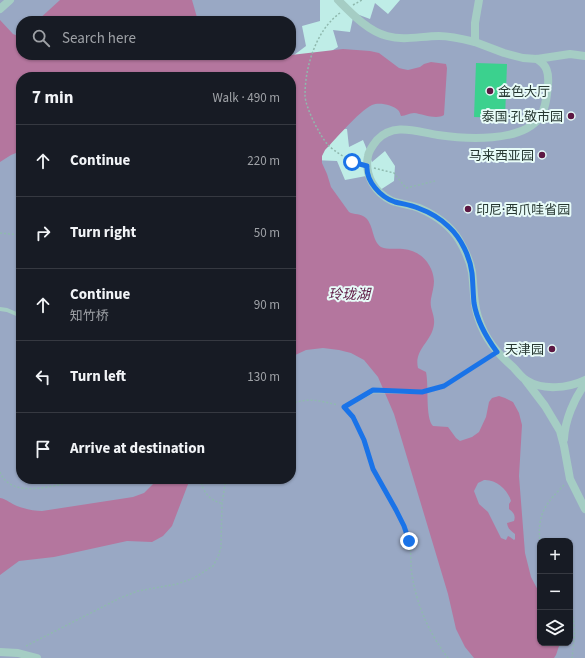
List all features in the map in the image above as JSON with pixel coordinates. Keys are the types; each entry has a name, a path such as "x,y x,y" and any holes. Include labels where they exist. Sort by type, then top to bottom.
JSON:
{"street":[{"path":"338,0 362,22 376,32 388,36 402,38 439,36 456,37 475,42 513,56 537,59 570,54 585,56"},
{"path":"475,42 479,0"},
{"path":"537,59 544,63 549,80 545,107 540,117 533,125 518,132 502,136 485,137 452,136 408,129 392,130 380,137 374,143 368,156 368,176 386,198 394,202 419,208 433,215 450,228 459,240 470,265 474,304 485,336 497,352 526,380 545,406 560,431 570,479 585,509"},
{"path":"526,380 546,387 559,387 576,384 585,380"},
{"path":"564,446 564,429 570,412 585,384"},
{"path":"0,652 18,653 37,658"}],"lane":[{"path":"0,310 7,310 16,314"},
{"path":"344,407 373,390 422,392 444,386 497,352"}],"path":[{"path":"362,0 334,17 317,40 308,68 305,96 313,120 328,145 352,162 394,174 406,188 436,181"},
{"path":"0,233 16,235"},
{"path":"296,402 302,400 314,400 344,407 353,417 364,440 373,469 404,526 409,541 412,574 418,605 437,644 448,658"},
{"path":"0,472 5,480 12,485 23,489 36,489 60,484"},
{"path":"539,538 538,531 544,509 551,499 570,479"},
{"path":"201,484 206,494 216,502 222,504"},
{"path":"18,653 29,644 120,598 138,591 177,584 194,578 213,566 218,557 221,546 222,504 225,484"},
{"path":"570,610 573,616 575,634 572,658"}],"shaded area":[{"path":"0,0 585,0 585,658 0,658"},
{"path":"320,0 400,0 388,14 375,3 370,19 354,13 350,32 333,30 338,47 323,56 327,128 347,129 349,147 363,140 372,162 385,151 395,166 394,181 377,192 366,176 345,180 337,161 313,160 296,105 296,83 298,81 296,78 296,72 293,72 286,61 296,60 296,54 306,46 302,26 320,21"}],"water":[{"path":"60,0 192,0 197,16 42,16"},
{"name":"玲珑湖","path":"0,20 16,35 16,60 296,60 296,54 343,49 379,53 399,68 408,70 431,62 446,64 444,115 433,117 411,113 401,116 396,108 389,105 372,105 366,108 354,119 325,150 322,156 322,163 331,187 349,212 362,215 369,221 374,237 381,247 389,249 403,249 415,252 424,259 431,269 434,281 431,307 434,317 434,324 431,334 420,352 417,362 418,368 426,372 428,409 433,426 448,427 460,441 472,437 479,432 486,417 489,402 492,398 499,396 513,402 519,413 522,425 519,476 525,553 531,577 537,588 537,646 559,646 554,658 474,658 465,647 456,629 448,594 394,414 378,377 364,360 351,353 323,348 306,350 296,355 296,72 16,72 16,153 0,162","holes":["484,480 497,483 504,489 511,501 509,504 509,509 514,514 515,519 514,521 507,523 508,527 515,534 514,540 508,536 506,540 501,538 488,512 479,504 474,491 478,483"]},
{"path":"153,484 188,484 172,526 163,536 152,542 127,541 54,557 19,561 0,575 0,498 23,508 42,511 133,497 144,493"}],"building":[{"name":"金色大厅","path":"476,63 507,64 505,118 474,117"}],"place":[{"name":"金色大厅","path":"490,91"},
{"name":"泰国·孔敬市园","path":"571,116"},
{"name":"马来西亚园","path":"542,155"},
{"name":"印尼·西爪哇省园","path":"468,209"},
{"name":"天津园","path":"552,349"}],"route":[{"path":"352,162 367,166 368,176 386,198 394,202 419,208 441,220 450,228 466,252 472,273 474,304 478,317 485,336 497,352 444,386 433,390 422,392 373,390 344,407 353,417 364,440 373,469 396,510 409,541"}]}
